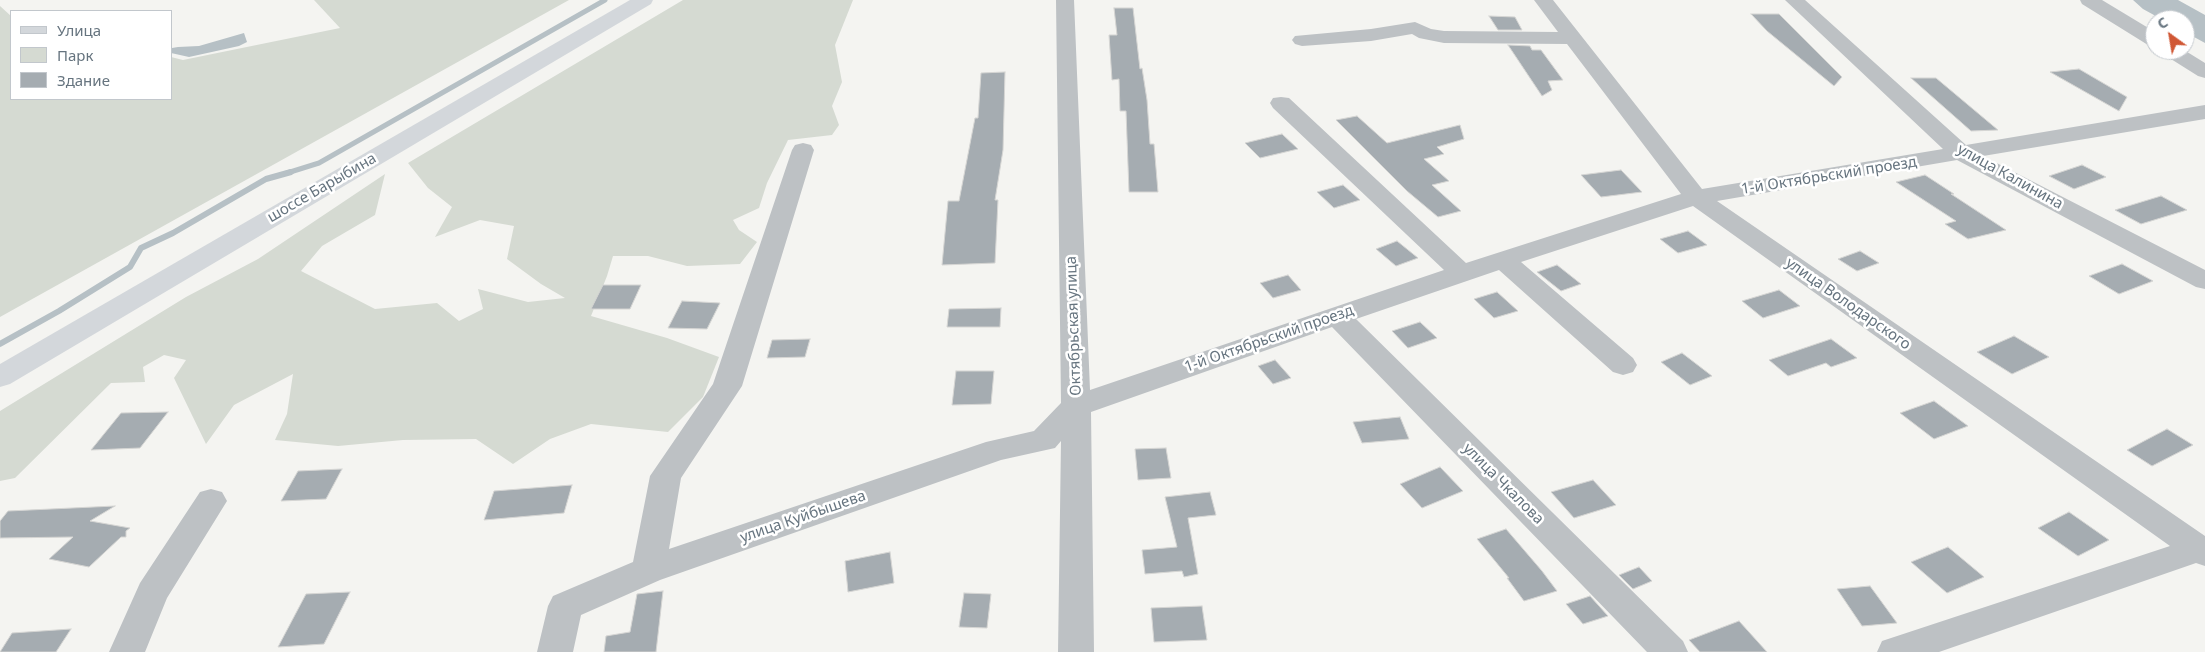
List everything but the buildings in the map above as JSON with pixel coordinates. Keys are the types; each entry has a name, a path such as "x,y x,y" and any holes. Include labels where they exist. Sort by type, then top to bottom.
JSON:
{"main road":[{"name":"шоссе Барыбина","path":"0,377 644,0"}],"street":[{"name":"Октябрьская улица","path":"1065,0 1076,406 1076,652"},
{"name":"улица Володарского","path":"1543,0 1696,198 2202,551"},
{"name":"улица Калинина","path":"1794,0 1962,154 2205,281"},
{"path":"2089,0 2145,35"},
{"path":"1302,40 1370,35 1415,28 1426,34 1444,37 1572,38"},
{"path":"2186,60 2205,72"},
{"path":"1281,103 1462,273"},
{"name":"1-й Октябрьский проезд","path":"1076,406 1462,273 1696,198 2205,112"},
{"path":"648,570 666,476 727,386 803,150"},
{"path":"1502,260 1623,365"},
{"name":"улица Чкалова","path":"1336,316 1670,652"},
{"name":"улица Куйбышева","path":"555,652 565,606 648,570 997,450 1044,440 1076,406"},
{"path":"127,652 152,593 210,501"},
{"path":"1895,652 2202,551"}],"green space":[{"path":"314,0 569,0 0,317 0,6 10,15 10,100 172,100 172,57 183,60 340,28"},
{"path":"683,0 853,0 835,45 842,82 832,106 839,125 832,135 788,140 767,183 759,208 733,220 739,230 757,242 740,264 687,266 648,256 613,256 591,316 667,338 719,357 703,397 668,432 591,424 550,439 513,464 476,439 403,440 338,446 275,440 287,414 293,374 234,405 206,444 174,378 186,360 164,355 143,367 145,382 111,383 15,478 0,481 0,411 186,297 258,259 385,174 375,215 322,246 301,271 375,309 437,303 459,321 483,309 478,289 528,302 565,298 541,284 507,259 514,226 480,220 435,237 452,207 428,188 408,163"}],"shaded area":[{"path":"2133,0 2178,0 2205,15 2205,43 2195,38 2195,10 2143,9"},
{"path":"244,33 247,42 239,46 189,57 172,53 172,48 199,46"}],"waterway":[{"path":"287,173 319,163 605,0"},
{"path":"0,344 59,311 130,267 141,248 173,233 266,179 291,172"}]}
